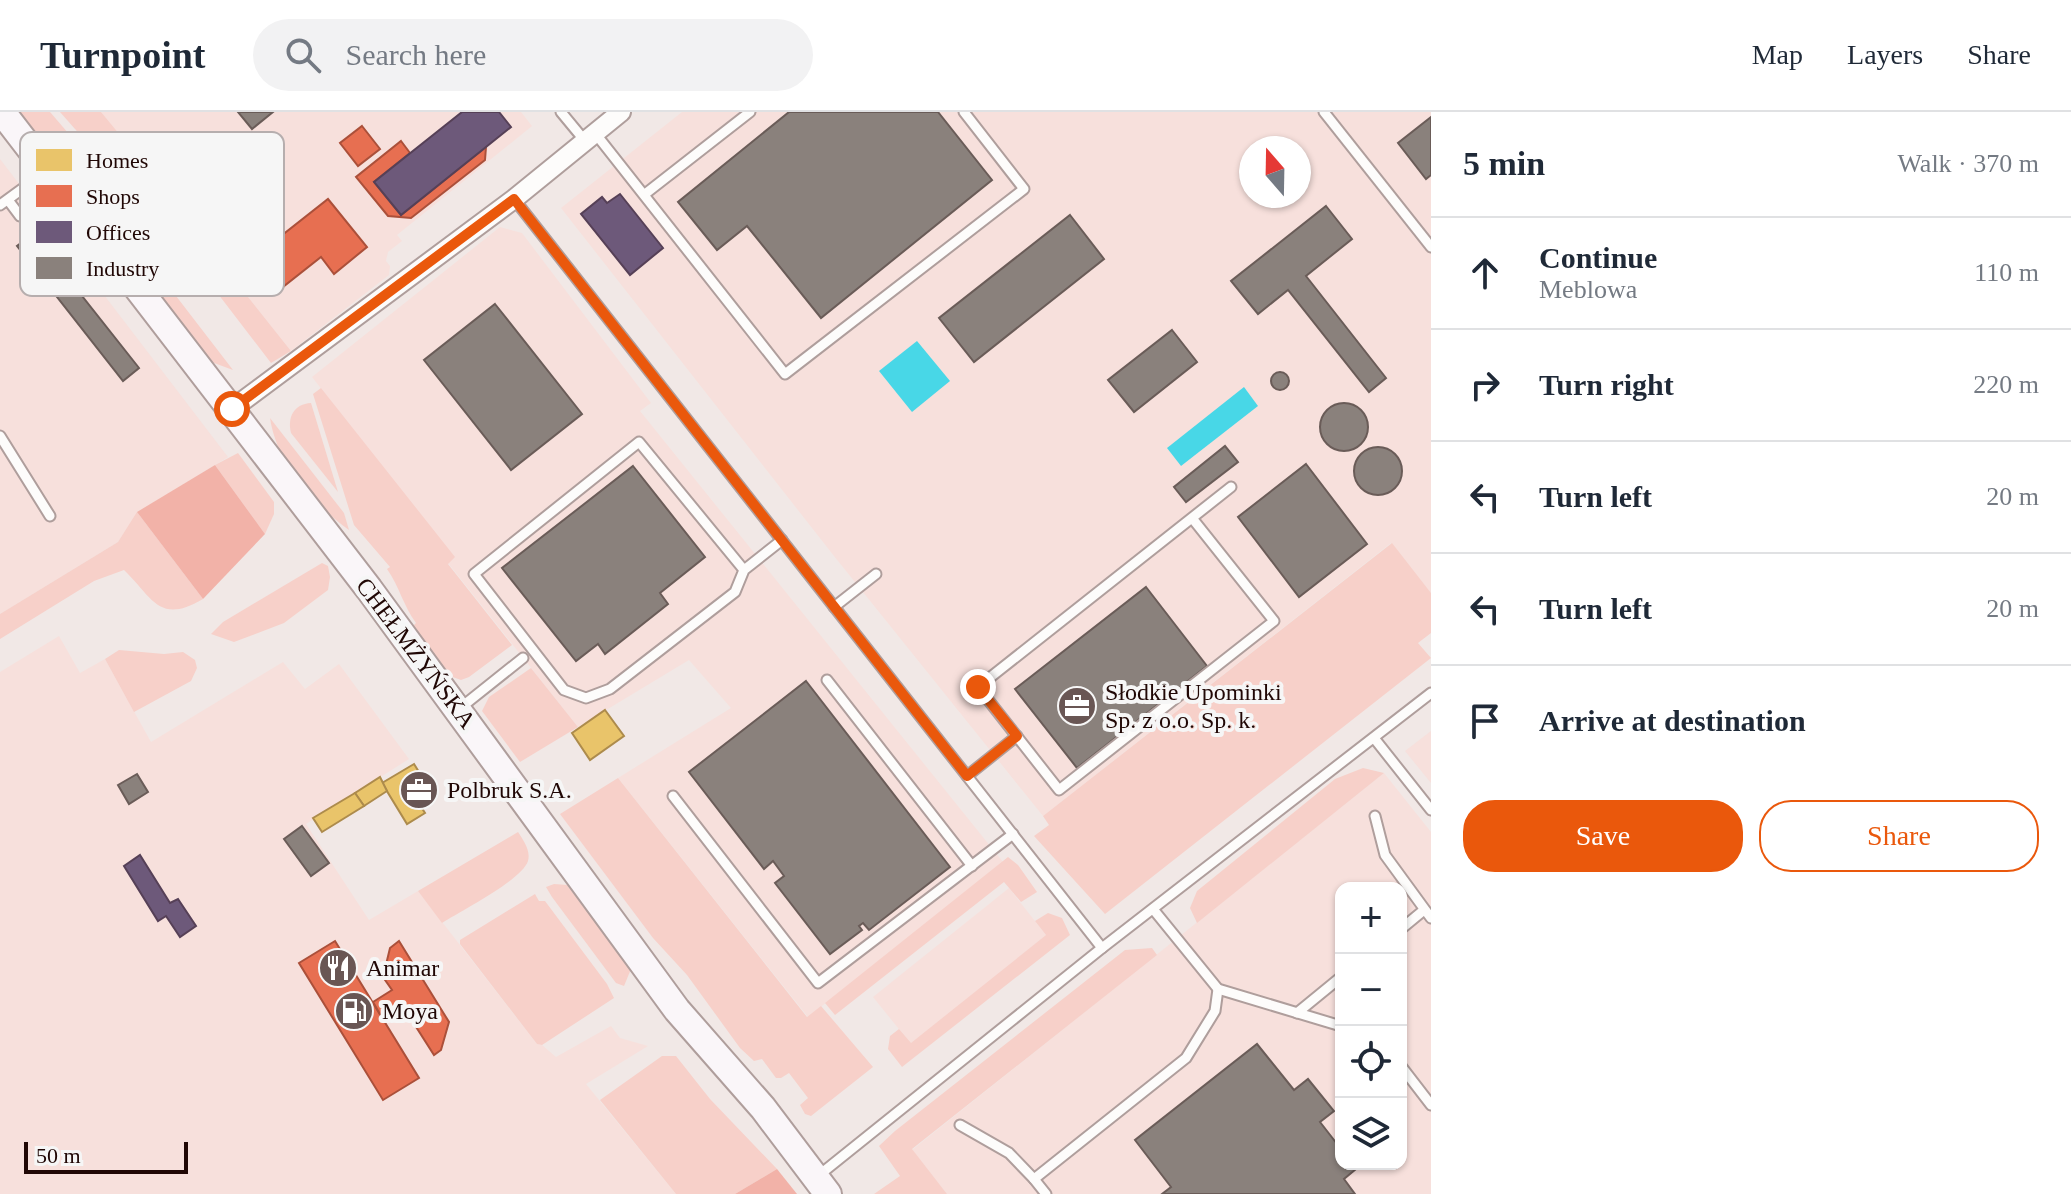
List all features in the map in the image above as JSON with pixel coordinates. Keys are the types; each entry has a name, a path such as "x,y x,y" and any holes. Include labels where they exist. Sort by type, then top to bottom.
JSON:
{"street":[{"name":"CHEŁMŻYŃSKA","path":"2,112 20,136"},
{"path":"232,409 514,199 621,112"},
{"name":"CHEŁMŻYŃSKA","path":"144,296 459,709 677,1010 763,1108 821,1186"}],"lane":[{"path":"561,112 645,194 785,374 1024,189 964,112"},
{"path":"645,194 750,112"},
{"path":"1324,112 1431,247"},
{"path":"514,199 1102,948"},
{"path":"4,202 20,216"},
{"path":"0,436 50,516"},
{"path":"744,570 639,442 474,574 564,690 586,698 610,689 735,592 744,570 782,540"},
{"path":"1192,518 1274,621 1059,790 978,687 1231,487"},
{"path":"834,607 876,574"},
{"path":"459,709 523,658"},
{"path":"827,680 972,866"},
{"path":"821,1186 1102,948 1431,693"},
{"path":"967,776 1017,736"},
{"path":"1374,738 1431,810"},
{"path":"673,796 818,983 1013,834"},
{"path":"1375,816 1385,855 1428,914 1407,926"},
{"path":"1153,909 1218,989 1335,1024"},
{"path":"1297,1013 1335,982"},
{"path":"1034,1179 1186,1058 1215,1011 1218,989"},
{"path":"1407,1073 1430,1102"},
{"path":"960,1125 1009,1153 1046,1194"}],"shaded area":[{"path":"16,112 50,112 67,132 31,132"},
{"path":"60,112 101,112 118,132 78,132"},
{"path":"101,112 521,112 532,126 397,235 402,241 388,252 389,275 291,351 247,296 284,296 284,132 117,132"},
{"path":"682,112 1431,112 1431,593 1391,543 1043,816 561,208"},
{"path":"0,159 20,185 20,296 105,296 228,457 138,512 118,542 0,614"},
{"path":"500,227 522,233 651,403 640,411 1003,862 808,1017 618,778 731,708 689,660 578,727 448,563 454,557 312,377"},
{"path":"157,296 176,296 233,370 206,360"},
{"path":"220,296 247,296 291,351 271,363"},
{"path":"321,388 455,557 448,564 512,645 469,677 461,680 450,676 411,628 416,623 387,569 390,567 354,525 313,394"},
{"path":"311,403 338,492 291,433 293,412"},
{"path":"270,418 344,513 349,530 322,508 288,467"},
{"path":"238,453 274,502 274,514 265,534 215,465"},
{"path":"215,465 265,534 203,599 137,512"},
{"path":"137,512 203,599 188,606 166,609 150,598 124,570 94,581 0,639 0,614 118,542"},
{"path":"1392,543 1431,593 1431,633 1418,643 1431,658 1105,914 1034,836 1049,825 1043,816"},
{"path":"322,563 328,566 328,590 284,623 234,642 211,634 223,622"},
{"path":"59,636 80,673 105,659 151,742 283,662 305,689 339,664 409,759 306,824 369,920 418,891 537,1044 556,1057 611,1026 620,1038 648,1046 586,1084 676,1194 0,1194 0,672"},
{"path":"119,650 164,654 183,652 195,660 197,668 191,681 134,712 105,659"},
{"path":"531,668 578,727 520,762 482,711 489,697"},
{"path":"1431,731 1431,783 1405,751"},
{"path":"1363,768 1384,773 1197,923 1190,908 1197,891 1335,779"},
{"path":"1384,773 1431,832 1431,1194 947,1194 912,1150"},
{"path":"618,778 807,1017 821,1006 873,1067 811,1116 805,1114 800,1105 808,1098 789,1073 776,1078 762,1059 754,1061 740,1048 687,975 653,938 560,814"},
{"path":"518,832 528,853 523,869 503,886 442,923 418,891"},
{"path":"1008,857 1018,865 1037,892 1021,902 1004,882 835,1015 825,1003"},
{"path":"567,885 631,969 624,986 616,983 552,897 546,887"},
{"path":"1009,888 1046,935 911,1044 873,997"},
{"path":"535,894 539,901 545,901 607,984 614,998 542,1045 537,1044 460,944 460,940"},
{"path":"1048,913 1062,918 1070,935 902,1067 888,1049 890,1036 899,1029 911,1043 1046,935 1035,921"},
{"path":"1152,948 1157,955 912,1149 947,1194 874,1194 900,1176 879,1146 895,1131 1125,950"},
{"path":"662,1056 676,1056 710,1099 777,1169 735,1194 676,1194 600,1100"},
{"path":"777,1169 797,1194 735,1194"}],"water":[{"path":"917,341 950,381 912,412 879,371"},
{"path":"1244,387 1258,406 1181,466 1167,448"}],"building: Homes":[{"path":"605,710 624,736 590,760 572,733"},
{"path":"414,764 432,793 418,802 425,813 407,824 382,783"},
{"path":"380,777 387,791 364,806 355,793"},
{"path":"355,793 364,806 322,832 313,818"}],"building: Shops":[{"path":"362,126 380,149 358,166 340,143"},
{"path":"401,141 410,153 374,182 401,215 486,147 485,160 411,218 388,216 356,177"},
{"path":"328,199 367,247 334,274 321,257 284,286 284,234"},
{"name":"Moya","path":"335,941 419,1078 383,1100 299,963"},
{"path":"399,941 449,1022 441,1050 434,1055 404,1008 384,1021 373,1002 392,990 383,977 390,948"}],"building: Offices":[{"path":"462,112 499,112 511,127 401,215 374,182"},
{"path":"620,194 663,248 630,275 581,214 602,197 607,203"},
{"path":"140,855 170,903 178,899 196,926 180,937 166,916 158,921 124,866"}],"building: Industry":[{"path":"238,112 273,112 252,129"},
{"path":"789,112 938,112 992,180 821,318 747,226 717,250 678,202"},
{"path":"1431,117 1431,175 1426,179 1398,143"},
{"path":"1326,206 1352,239 1306,276 1386,378 1369,392 1288,290 1258,314 1231,281"},
{"path":"1070,215 1104,259 974,362 939,318"},
{"path":"56,296 82,296 139,368 123,381"},
{"path":"495,304 582,414 511,470 424,360"},
{"path":"1172,330 1197,362 1134,412 1108,380"},
{"path":"1280,372 1289,381 1280,390 1271,381"},
{"path":"1344,403 1361,410 1368,427 1361,444 1344,451 1327,444 1320,427 1327,410"},
{"path":"1225,446 1238,462 1186,502 1174,487"},
{"path":"1378,447 1395,454 1402,471 1395,488 1378,495 1361,488 1354,471 1361,454"},
{"path":"1306,464 1367,544 1299,597 1238,517"},
{"path":"633,466 705,557 660,593 668,604 605,654 598,644 576,661 502,568"},
{"path":"1146,587 1207,666 1077,768 1015,689"},
{"path":"806,681 950,867 869,930 863,923 859,926 862,930 830,954 775,883 784,876 773,861 764,869 689,772"},
{"path":"137,774 148,792 129,804 118,785"},
{"path":"302,826 329,863 311,876 284,839"},
{"path":"1257,1044 1294,1090 1308,1079 1334,1111 1320,1122 1335,1141 1335,1170 1355,1170 1344,1179 1355,1194 1162,1194 1171,1187 1135,1140"}],"place":[{"name":"Słodkie Upominki Sp. z o.o. Sp. k.","path":"1077,706"},
{"name":"Polbruk S.A.","path":"419,790"},
{"name":"Animar","path":"338,968"},
{"name":"Moya","path":"354,1011"}],"route":[{"path":"232,409 514,199 967,776 1017,736 978,687"}]}
